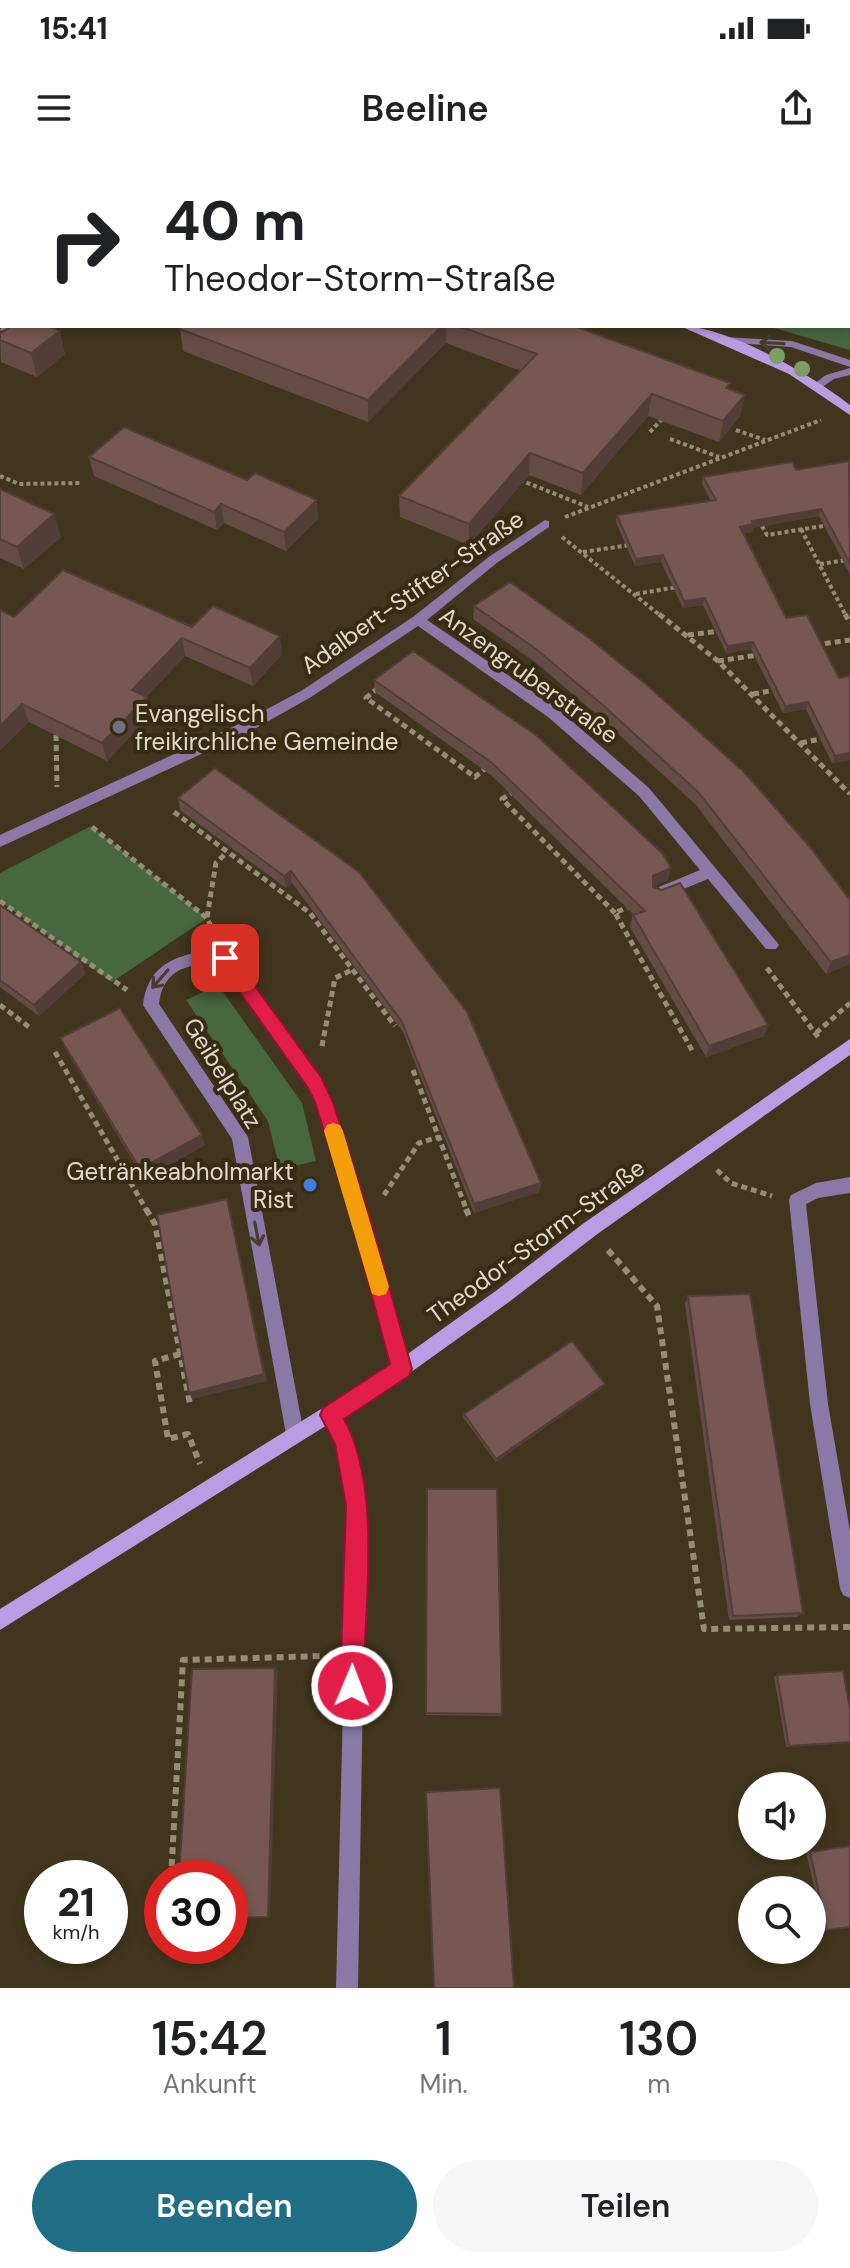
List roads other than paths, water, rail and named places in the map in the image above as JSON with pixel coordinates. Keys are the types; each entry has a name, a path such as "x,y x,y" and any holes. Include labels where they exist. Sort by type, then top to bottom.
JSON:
{"street":[{"path":"691,328 724,340 817,386 850,411"},
{"path":"724,340 792,344 850,364"},
{"path":"817,386 830,377 850,371"},
{"name":"Adalbert-Stifter-Straße","path":"0,841 246,727 306,694 418,620 494,559 545,524"},
{"name":"Anzengruberstraße","path":"418,620 553,713 644,792 771,945"},
{"path":"658,893 710,872"},
{"name":"Geibelplatz","path":"295,1434 240,1137 151,1005 150,989 164,971 197,956 225,958 315,1082 363,1225 401,1369"},
{"name":"Theodor-Storm-Straße","path":"0,1620 401,1369 590,1229 850,1046"},
{"path":"850,1185 816,1191 797,1200 819,1404 850,1588"},
{"path":"331,1415 345,1441 357,1506 347,1988"}],"place":[{"name":"Evangelisch freikirchliche Gemeinde","path":"119,727"},
{"name":"Getränkeabholmarkt Rist","path":"310,1185"}]}
